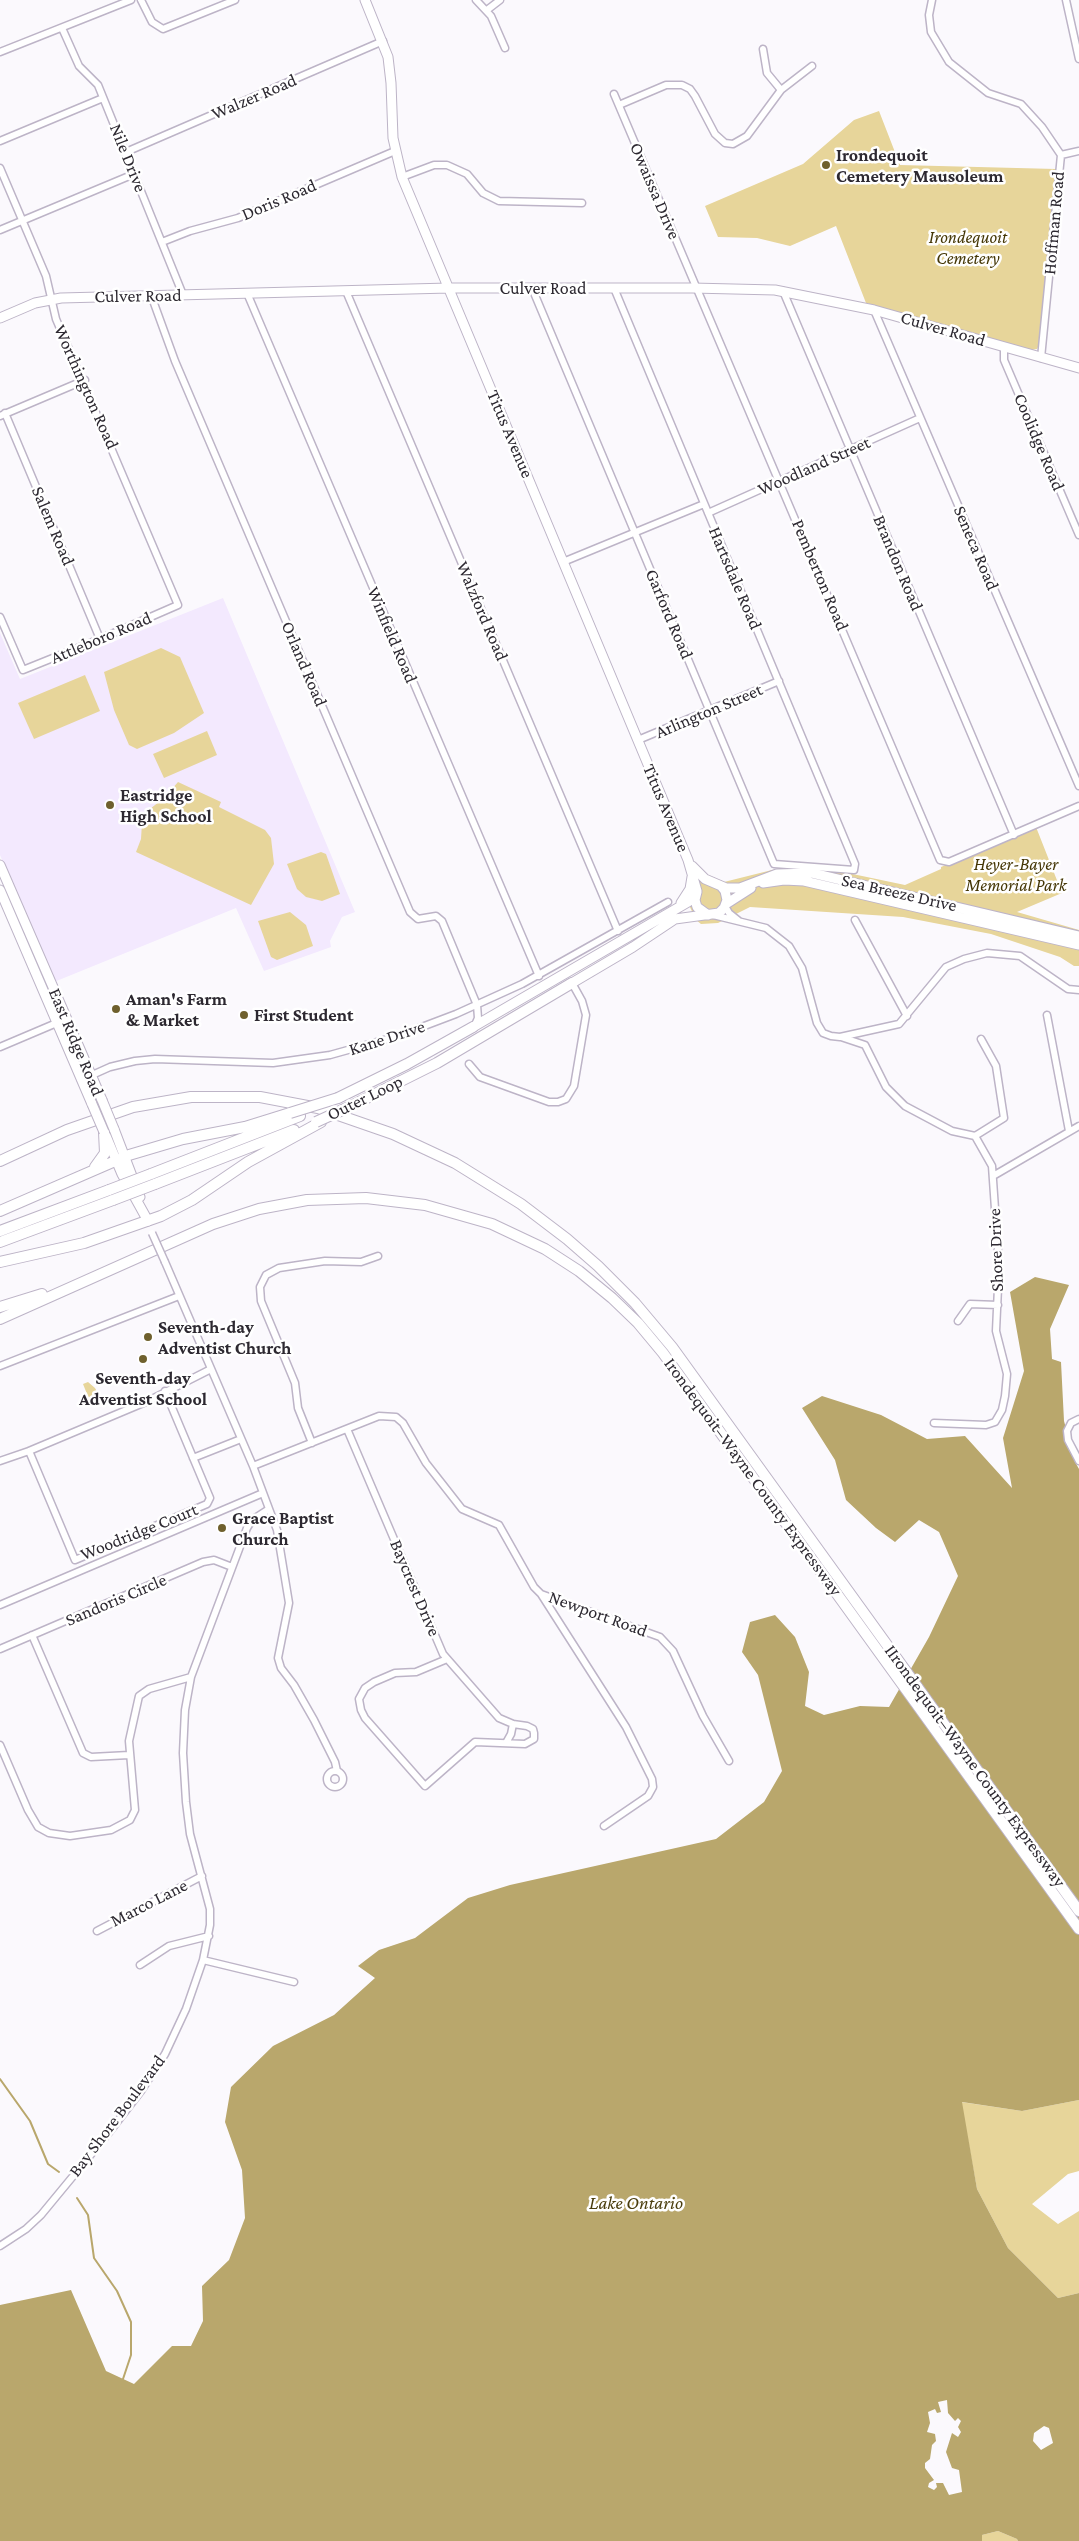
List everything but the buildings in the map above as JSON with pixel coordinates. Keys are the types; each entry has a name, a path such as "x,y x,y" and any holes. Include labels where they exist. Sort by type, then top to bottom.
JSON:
{"highway":[{"name":"Outer Loop","path":"0,1242 318,1122 437,1062 572,983"},
{"name":"Outer Loop","path":"0,1232 151,1174 338,1098 406,1064 473,1027"},
{"name":"Irondequoit–Wayne County Expressway","path":"0,1161 49,1137 114,1113 157,1102 201,1096 250,1096 289,1101 332,1112 429,1150 488,1183 544,1221 587,1256 621,1288 654,1324 690,1370 1079,1929"},
{"path":"0,1211 121,1158 177,1140 295,1115"},
{"path":"0,1262 70,1247 148,1221 188,1202 248,1162 318,1122"},
{"path":"89,1171 98,1165 104,1155 109,1131"},
{"name":"Irondequoit–Wayne County Expressway","path":"105,1272 231,1217 269,1206 307,1200 376,1198 415,1203 463,1214 528,1240 562,1259 591,1280 625,1309 651,1338 866,1624"},
{"path":"0,1307 105,1272"},
{"path":"0,1319 105,1272"},
{"name":"IIrondequoit–Wayne County Expressway","path":"866,1624 1079,1911"}],"main road":[{"name":"Titus Avenue","path":"365,0 383,42 390,70 395,151 402,177 689,863 696,893"},
{"name":"Culver Road","path":"0,318 35,303 50,300 151,296 448,288 696,288 783,291 874,310 1079,368"},
{"name":"Titus Avenue","path":"689,863 699,874 717,884"},
{"path":"670,907 684,899 690,889 689,863"},
{"name":"East Ridge Road","path":"0,865 102,1100 109,1131"},
{"name":"Sea Breeze Drive","path":"717,884 736,888 774,875 812,873 1079,936"},
{"name":"Sea Breeze Drive","path":"726,905 760,884 795,880 1079,945"},
{"path":"705,884 717,884 727,895 726,905 719,913 710,915 699,909 696,893 705,884"},
{"name":"East Ridge Road","path":"0,890 81,1080 92,1104 109,1131 148,1221"},
{"name":"Outer Loop","path":"473,1027 696,893"},
{"name":"Outer Loop","path":"572,983 634,947 672,920 683,917 710,915"}],"street":[{"path":"0,52 131,0"},
{"path":"141,0 152,22 163,29 235,0"},
{"path":"476,0 487,10 505,48"},
{"path":"487,10 500,0"},
{"name":"Hoffman Road","path":"932,0 929,15 931,32 950,62 988,93 1021,104 1042,127 1061,155 1042,358"},
{"path":"1066,0 1079,59"},
{"name":"Nile Drive","path":"62,28 76,61 95,81 103,98 183,295"},
{"name":"Walzer Road","path":"126,152 383,42"},
{"path":"763,49 767,73 781,90"},
{"path":"619,105 669,84 686,86 695,96 715,134 721,141 729,144 737,143 747,136 781,90 812,66"},
{"name":"Owaissa Drive","path":"614,94 696,288"},
{"path":"0,141 103,98"},
{"path":"1061,155 1079,150"},
{"name":"Doris Road","path":"162,242 190,231 238,218 395,151"},
{"path":"402,177 434,165 447,165 468,174 483,193 498,201 582,203"},
{"name":"Worthington Road","path":"0,168 46,276 50,300 56,319 85,380 178,605"},
{"path":"0,230 134,174"},
{"name":"Garford Road","path":"532,288 774,864 850,870 855,868"},
{"name":"Hartsdale Road","path":"614,288 779,681 855,868"},
{"name":"Pemberton Road","path":"696,288 942,862 950,862 1014,835"},
{"name":"Walzford Road","path":"346,291 618,931"},
{"name":"Brandon Road","path":"783,291 1014,835"},
{"name":"Winfield Road","path":"247,293 539,976"},
{"name":"Orland Road","path":"151,296 175,361 410,912 418,919 434,916 440,918 477,1005"},
{"name":"Seneca Road","path":"874,310 1079,786"},
{"name":"Coolidge Road","path":"1004,347 1004,360 1079,535"},
{"path":"2,414 85,380"},
{"name":"Salem Road","path":"2,414 100,639"},
{"name":"Woodland Street","path":"708,513 920,418"},
{"path":"563,562 704,504"},
{"name":"Attleboro Road","path":"0,617 22,670 178,605"},
{"name":"Arlington Street","path":"638,740 779,681"},
{"path":"1014,835 1079,806"},
{"path":"726,905 735,918 747,925"},
{"name":"Kane Drive","path":"81,1080 135,1061 155,1059 273,1063 330,1055 398,1036 477,1005 539,976 618,931 670,907"},
{"path":"710,915 768,929 791,948 803,972 818,1026 826,1034 865,1045 886,1087 905,1106 952,1131 975,1136 1004,1118 996,1066 981,1038"},
{"path":"855,920 907,1016"},
{"path":"840,1037 899,1024 946,967 964,958 987,953 1020,956 1068,989 1079,990"},
{"path":"469,1064 480,1077 549,1102 558,1102 566,1098 574,1086 586,1013 572,983"},
{"path":"477,1005 487,1014 496,1013"},
{"path":"473,1027 478,1018 477,1005"},
{"path":"1047,1015 1069,1131"},
{"path":"0,1047 66,1019"},
{"path":"993,1176 1079,1126"},
{"name":"Shore Drive","path":"934,1423 986,1425 995,1422 1002,1410 1006,1374 996,1331 999,1266 993,1176 992,1166 975,1136"},
{"name":"East Ridge Road","path":"148,1221 253,1466 269,1509 279,1539 289,1602 278,1658 281,1668 294,1685 314,1720 335,1762 337,1771"},
{"path":"312,1443 298,1408 295,1382 261,1301 260,1287 266,1275 279,1268 325,1260 361,1262 378,1256"},
{"path":"0,1366 179,1296"},
{"path":"958,1321 970,1304 998,1305"},
{"path":"0,1461 29,1452 211,1369"},
{"name":"Woodridge Court","path":"29,1452 75,1560 207,1504 210,1498 165,1391"},
{"name":"Newport Road","path":"253,1466 385,1415 400,1420 426,1463 462,1509 499,1525 534,1587 541,1594 660,1637 673,1651 703,1716 729,1761"},
{"path":"1079,1419 1071,1423 1067,1430 1068,1440 1079,1461"},
{"name":"Baycrest Drive","path":"347,1429 442,1654 499,1718 512,1724 533,1729 534,1739 529,1743 506,1743"},
{"path":"193,1458 241,1438"},
{"path":"0,1605 263,1493"},
{"name":"Bay Shore Boulevard","path":"0,2246 26,2229 41,2215 141,2092 174,2039 203,1960 209,1936 210,1909 190,1834 183,1763 184,1727 191,1677 247,1528 252,1520 269,1509"},
{"name":"Sandoris Circle","path":"0,1649 203,1562 214,1560 232,1567"},
{"path":"541,1594 626,1727 652,1780 653,1787 648,1796 604,1826"},
{"path":"32,1636 83,1752 91,1757 129,1755"},
{"path":"447,1659 416,1672 395,1673 368,1685 362,1691 359,1699 365,1718 425,1786 475,1742 506,1743 512,1734 512,1724"},
{"path":"0,1745 34,1822 49,1833 70,1836 111,1830 130,1820 135,1810 129,1741 137,1700 141,1693 149,1688 191,1677"},
{"name":"Marco Lane","path":"97,1931 202,1876"},
{"path":"140,1965 169,1946 209,1936"},
{"path":"203,1960 294,1982"}],"shaded area":[{"path":"223,598 355,912 342,917 330,941 331,947 264,971 236,908 54,982 0,855 0,633 20,679"}],"green space":[{"name":"Irondequoit Cemetery","path":"879,111 900,165 1056,169 1040,343 1037,349 1030,350 866,303 836,226 790,246 757,238 718,237 705,206 803,164 854,120"},
{"path":"161,648 180,657 204,713 174,733 137,749 129,745 114,710 104,672"},
{"path":"85,675 100,711 34,739 18,703"},
{"path":"207,731 217,755 164,778 153,754"},
{"path":"178,782 221,802 219,807 265,830 271,838 274,864 251,905 136,852 141,839 142,823 150,809 165,797"},
{"name":"Heyer-Bayer Memorial Park","path":"1036,827 1062,893 1017,912 1079,930 1079,966 1074,966 1060,957 991,934 903,917 750,907 718,923 701,924 696,920 689,905 688,886 704,873 724,882 784,867 843,872 905,885 941,869 941,867"},
{"path":"321,852 326,854 340,894 322,901 306,897 297,889 287,864"},
{"path":"290,912 306,925 313,946 277,960 271,957 258,921"},
{"path":"88,1382 95,1388 101,1399 94,1405 91,1404 83,1384"},
{"path":"1079,2100 1079,2171 1068,2174 1032,2204 1058,2224 1079,2211 1079,2293 1058,2298 1008,2248 977,2189 961,2102 1022,2111"},
{"path":"998,2531 1018,2541 982,2541 982,2535"}],"water":[{"name":"Lake Ontario","path":"1035,1277 1069,1285 1050,1329 1052,1359 1061,1362 1064,1421 1075,1462 1079,1469 1079,2100 1022,2111 962,2102 977,2189 1008,2248 1058,2298 1079,2293 1079,2541 1018,2541 998,2531 982,2535 982,2541 0,2541 0,2305 71,2290 106,2371 134,2384 172,2346 191,2346 203,2321 202,2286 229,2260 245,2218 242,2170 225,2122 231,2087 273,2046 334,2015 375,1978 358,1966 379,1950 415,1938 468,1898 510,1885 716,1839 764,1802 782,1771 758,1675 742,1652 750,1622 775,1615 795,1637 809,1672 805,1706 824,1715 860,1706 889,1707 929,1637 958,1576 939,1532 919,1520 895,1542 876,1528 846,1500 835,1460 802,1408 822,1396 881,1415 927,1439 965,1436 1012,1488 1003,1438 1024,1371 1010,1292","holes":["947,2400 948,2413 955,2421 958,2418 961,2421 958,2427 961,2432 958,2437 952,2433 946,2452 952,2468 959,2470 962,2492 949,2495 943,2483 936,2483 937,2487 934,2490 928,2487 929,2483 934,2480 925,2468 925,2463 930,2459 932,2445 936,2441 935,2434 927,2432 930,2423 928,2412 935,2409 937,2413 941,2412 938,2402","1044,2426 1049,2428 1053,2443 1041,2450 1033,2441 1034,2433"]}],"waterway":[{"path":"0,2079 30,2121 48,2164 59,2172"},
{"path":"77,2198 88,2215 94,2258 117,2291 131,2322 131,2355 123,2379"}],"place":[{"name":"Irondequoit Cemetery Mausoleum","path":"826,165"},
{"name":"Eastridge High School","path":"110,805"},
{"name":"Aman's Farm & Market","path":"116,1009"},
{"name":"First Student","path":"244,1015"},
{"name":"Seventh-day Adventist Church","path":"148,1337"},
{"name":"Seventh-day Adventist School","path":"143,1359"},
{"name":"Grace Baptist Church","path":"222,1528"}]}
